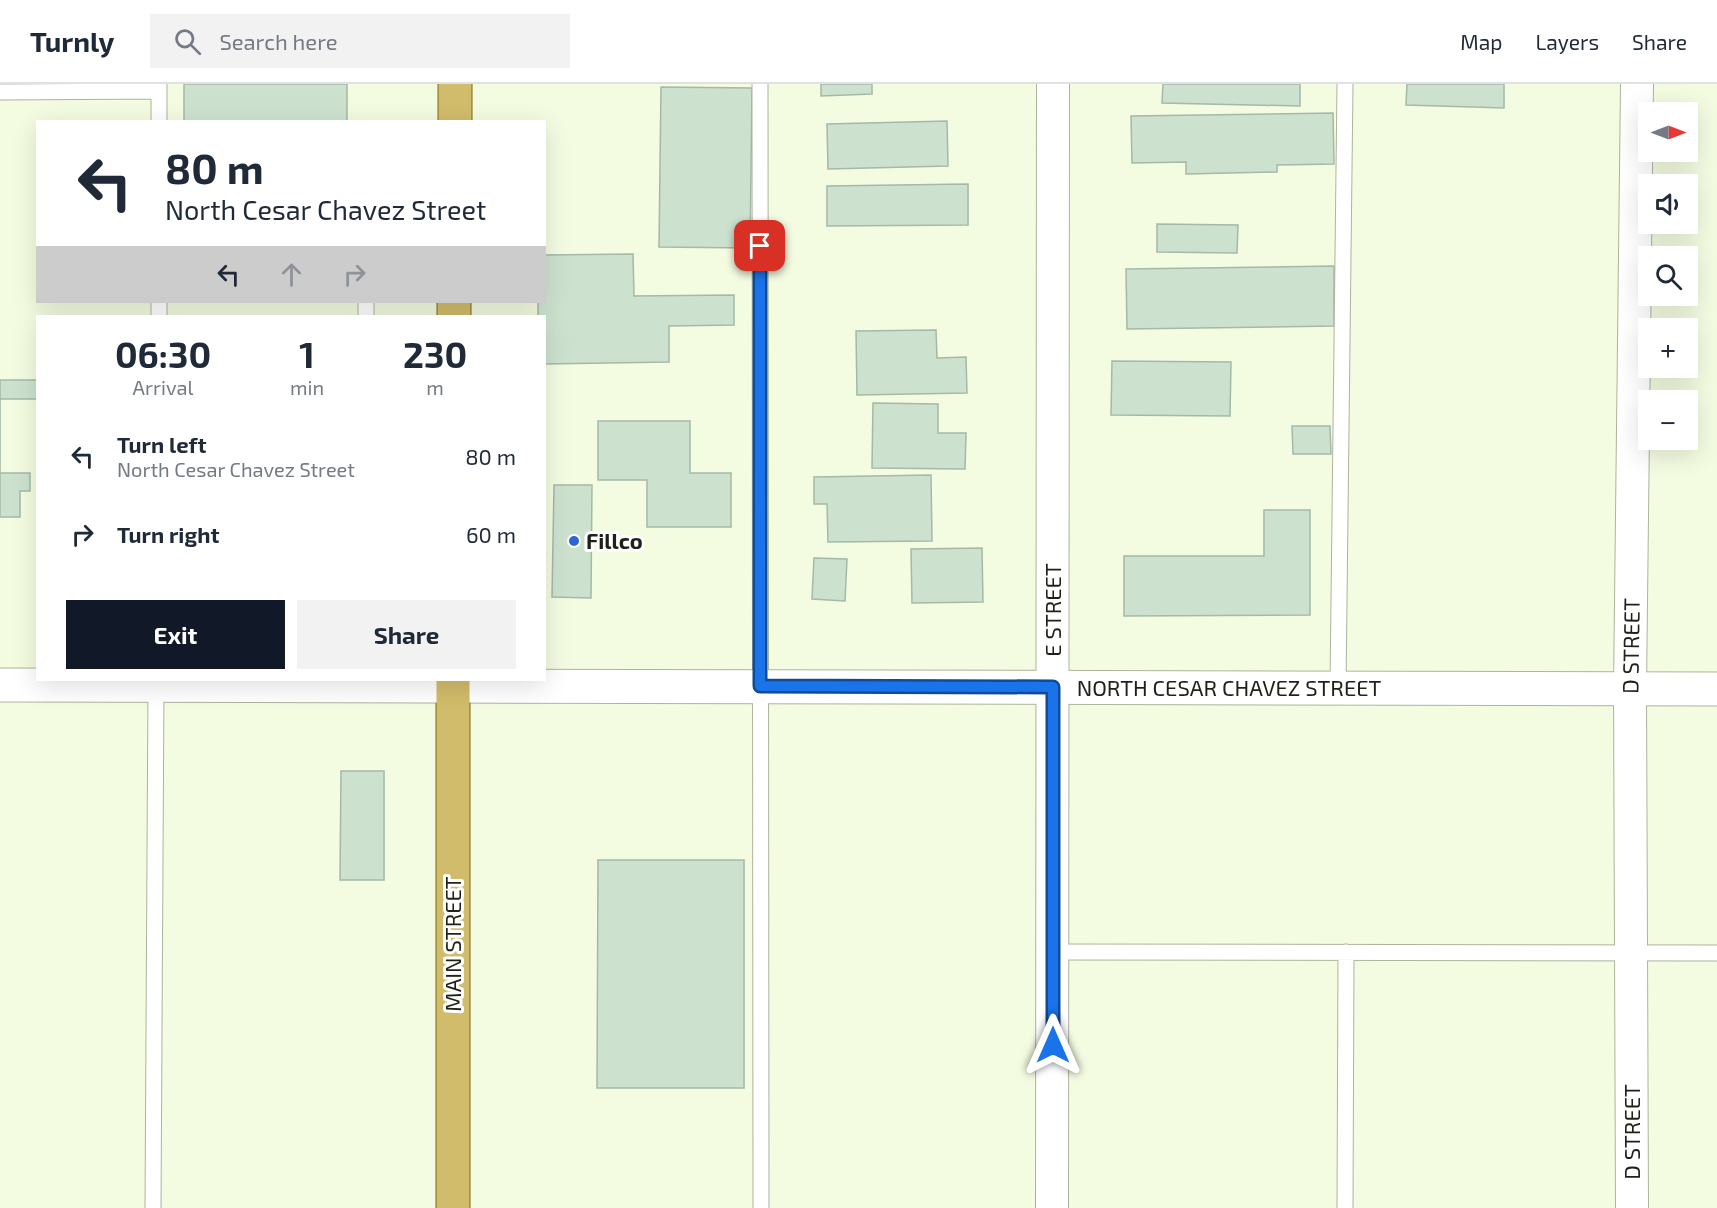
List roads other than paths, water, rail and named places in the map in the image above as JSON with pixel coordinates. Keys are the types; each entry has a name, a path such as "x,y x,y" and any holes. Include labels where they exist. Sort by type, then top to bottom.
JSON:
{"main road":[{"path":"455,84 455,120"},
{"name":"MAIN STREET","path":"453,683 453,1208"}],"street":[{"name":"E STREET","path":"1052,1208 1053,84"},
{"name":"D STREET","path":"1632,1208 1630,689 1637,84"},
{"name":"NORTH CESAR CHAVEZ STREET","path":"0,685 223,682 1717,689"}],"lane":[{"path":"760,84 761,1208"},
{"path":"1338,688 1346,84"},
{"path":"0,92 159,88 159,120"},
{"path":"153,1208 156,682"},
{"path":"1053,952 1717,953"},
{"path":"1345,1208 1346,952"}],"place":[{"name":"Fillco","path":"574,541"}]}
